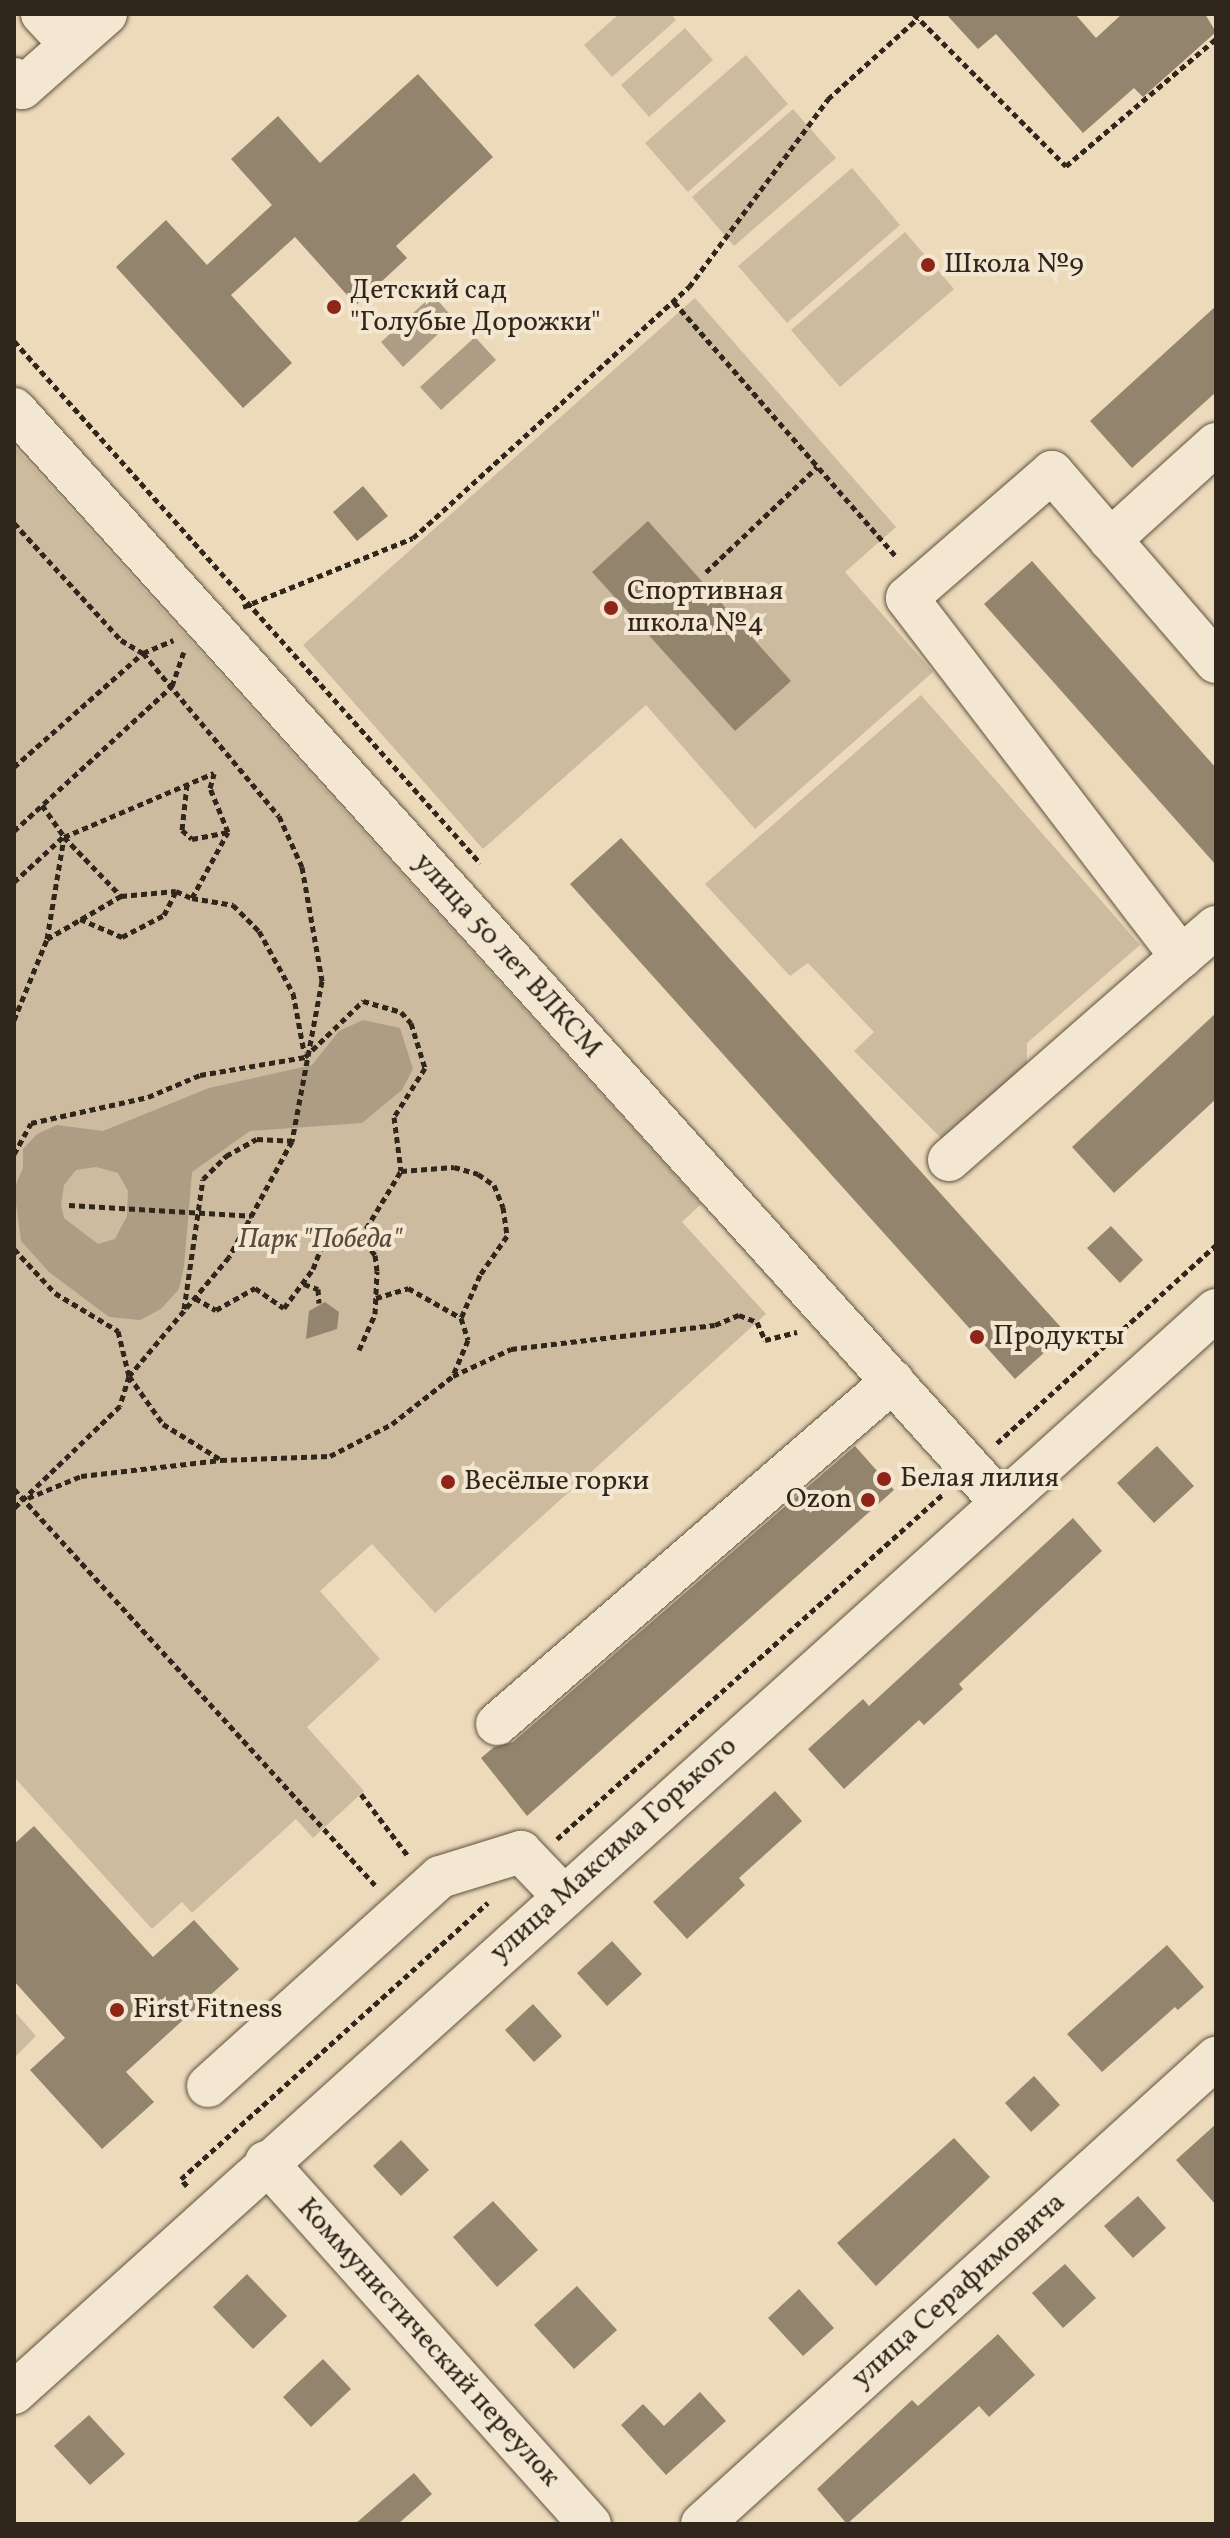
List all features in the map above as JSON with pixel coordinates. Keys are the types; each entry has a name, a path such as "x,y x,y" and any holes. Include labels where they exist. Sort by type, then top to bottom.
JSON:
{"street":[{"path":"42,14 71,45"},
{"path":"14,79 22,88 106,14"},
{"name":"улица 50 лет ВЛКСМ","path":"14,409 199,627 833,1315 1001,1502"},
{"path":"1110,540 1216,444"},
{"path":"1181,957 907,598 1052,472 1216,662"},
{"path":"949,1160 1216,927"},
{"name":"улица Максима Горького","path":"14,2393 266,2162 1216,1310"},
{"path":"497,1724 893,1381"},
{"path":"208,2086 440,1877 521,1852 563,1896"},
{"name":"улица Серафимовича","path":"702,2524 1216,2058"},
{"name":"Коммунистический переулок","path":"266,2162 590,2524"}],"path":[{"path":"14,767 143,653 251,604 413,538 674,302 828,99 916,16 1066,166 1216,39"},
{"path":"674,302 922,586"},
{"path":"14,341 490,874"},
{"path":"706,572 817,467"},
{"path":"14,523 121,640 143,653 279,816 302,867 322,981 305,1057 292,1141 229,1257 129,1376 120,1406 14,1508"},
{"path":"14,831 172,686 199,627"},
{"path":"14,882 64,837 214,773 210,788 228,832"},
{"path":"187,783 182,830 192,839 228,832"},
{"path":"42,805 64,837 121,896"},
{"path":"192,898 228,832"},
{"path":"14,1020 47,939 64,837"},
{"path":"47,939 121,896 176,891 192,898 233,905 259,931 293,993 305,1057"},
{"path":"79,918 122,937 164,915 176,891"},
{"path":"14,1154 31,1123 133,1101 200,1075 305,1057 363,1001 401,1012 411,1023 425,1068 394,1117 401,1171 361,1237"},
{"path":"184,1311 195,1213 203,1179 226,1156 257,1139 292,1141"},
{"path":"401,1171 454,1167 478,1174 494,1185 503,1207 507,1236 480,1275 461,1318 468,1340 453,1376"},
{"path":"69,1205 252,1216"},
{"path":"195,1298 216,1310 255,1288 284,1308 304,1284 323,1243 338,1234 361,1237 375,1255 375,1298 369,1335 359,1350"},
{"path":"971,1468 1216,1245"},
{"path":"14,1249 55,1293 118,1331 129,1376 163,1424 221,1460"},
{"path":"304,1284 318,1289 319,1303"},
{"path":"375,1298 408,1288 461,1318"},
{"path":"24,1500 81,1476 221,1460 330,1456 392,1424 453,1376 511,1349 715,1325 739,1315 757,1322 765,1340 819,1327 833,1315"},
{"path":"14,1489 317,1821"}],"green space":[{"path":"619,14 671,14 676,20 612,77 584,45"},
{"path":"685,28 713,60 649,117 621,85"},
{"path":"746,55 788,104 688,192 645,143"},
{"path":"793,109 836,158 734,246 692,197"},
{"path":"852,168 900,225 787,323 738,266"},
{"path":"905,232 954,289 840,387 791,330"},
{"name":"Спортивная школа №4","path":"695,298 896,527 845,572 933,672 755,829 646,705 483,849 303,645"},
{"name":"Парк \"Победа\"","path":"14,446 701,1204 682,1222 766,1314 435,1613 372,1544 320,1591 380,1659 307,1727 364,1791 313,1838 296,1819 192,1913 182,1902 152,1929 14,1777"},
{"path":"921,695 1140,945 1027,1043 1027,1077 949,1146 854,1051 874,1032 808,963 790,976 705,884"},
{"path":"14,2011 36,2036 14,2058"}],"shaded area":[{"path":"433,295 454,319 403,367 381,342"},
{"path":"475,337 496,360 441,410 420,387"},
{"path":"363,1020 400,1028 413,1069 402,1090 362,1123 250,1131 192,1172 184,1267 179,1289 161,1309 140,1320 109,1317 49,1272 21,1241 14,1189 23,1168 23,1149 37,1134 57,1125 103,1131 209,1088 312,1065 339,1031","holes":["96,1167 118,1173 128,1191 127,1216 115,1239 98,1244 64,1218 61,1205 64,1185 76,1170"]}],"building":[{"path":"946,14 1075,14 1096,38 1122,14 1205,14 1216,32 1143,97 1134,88 1083,133 996,34 978,49"},
{"path":"418,74 493,157 396,246 407,258 356,305 295,237 231,295 292,363 243,408 116,267 166,220 207,265 272,205 231,159 278,116 320,163"},
{"path":"1216,306 1216,392 1132,468 1090,421"},
{"path":"363,486 388,516 357,541 333,512"},
{"path":"648,521 791,681 735,731 592,572"},
{"path":"1032,561 1216,768 1216,865 984,604"},
{"path":"621,838 1066,1333 1015,1379 570,884"},
{"path":"1216,1013 1216,1099 1114,1193 1072,1147"},
{"path":"1111,1226 1143,1260 1120,1283 1087,1248"},
{"path":"325,1302 339,1312 337,1329 306,1339 309,1311"},
{"path":"855,1446 894,1490 527,1816 481,1758 494,1747 513,1742"},
{"path":"1157,1446 1194,1486 1154,1523 1117,1483"},
{"path":"1073,1518 1102,1551 959,1684 963,1689 924,1725 919,1720 844,1789 808,1749 863,1699 869,1706"},
{"path":"775,1791 802,1821 739,1878 745,1885 687,1939 653,1902"},
{"name":"First Fitness","path":"34,1826 153,1957 194,1920 239,1969 126,2072 154,2102 102,2149 30,2070 65,2038 14,1981 14,1844"},
{"path":"612,1941 642,1974 607,2006 577,1973"},
{"path":"1167,1945 1204,1987 1178,2010 1175,2007 1102,2072 1067,2034"},
{"path":"533,2004 562,2036 534,2062 505,2030"},
{"path":"1034,2076 1060,2105 1031,2132 1005,2103"},
{"path":"1216,2124 1216,2205 1176,2160"},
{"path":"954,2138 990,2177 876,2286 837,2243"},
{"path":"401,2140 429,2170 401,2196 373,2166"},
{"path":"1138,2196 1166,2228 1133,2258 1104,2226"},
{"path":"493,2201 538,2250 497,2287 453,2237"},
{"path":"1065,2264 1096,2298 1063,2328 1032,2293"},
{"path":"247,2274 287,2316 253,2349 213,2307"},
{"path":"577,2286 617,2330 574,2369 534,2325"},
{"path":"799,2289 834,2328 803,2356 768,2318"},
{"path":"998,2334 1035,2375 989,2417 979,2406 847,2524 817,2489 912,2400 918,2406"},
{"path":"323,2359 351,2389 311,2427 283,2397"},
{"path":"700,2392 726,2421 666,2475 621,2425 643,2404 664,2426"},
{"path":"89,2415 125,2454 90,2485 54,2446"},
{"path":"414,2473 432,2494 398,2524 355,2524"}],"place":[{"name":"Школа №9","path":"928,265"},
{"name":"Детский сад \"Голубые Дорожки\"","path":"334,307"},
{"name":"Спортивная школа №4","path":"611,608"},
{"name":"Продукты","path":"977,1337"},
{"name":"Белая лилия","path":"884,1479"},
{"name":"Весёлые горки","path":"448,1482"},
{"name":"Ozon","path":"868,1500"},
{"name":"First Fitness","path":"117,2010"}]}
